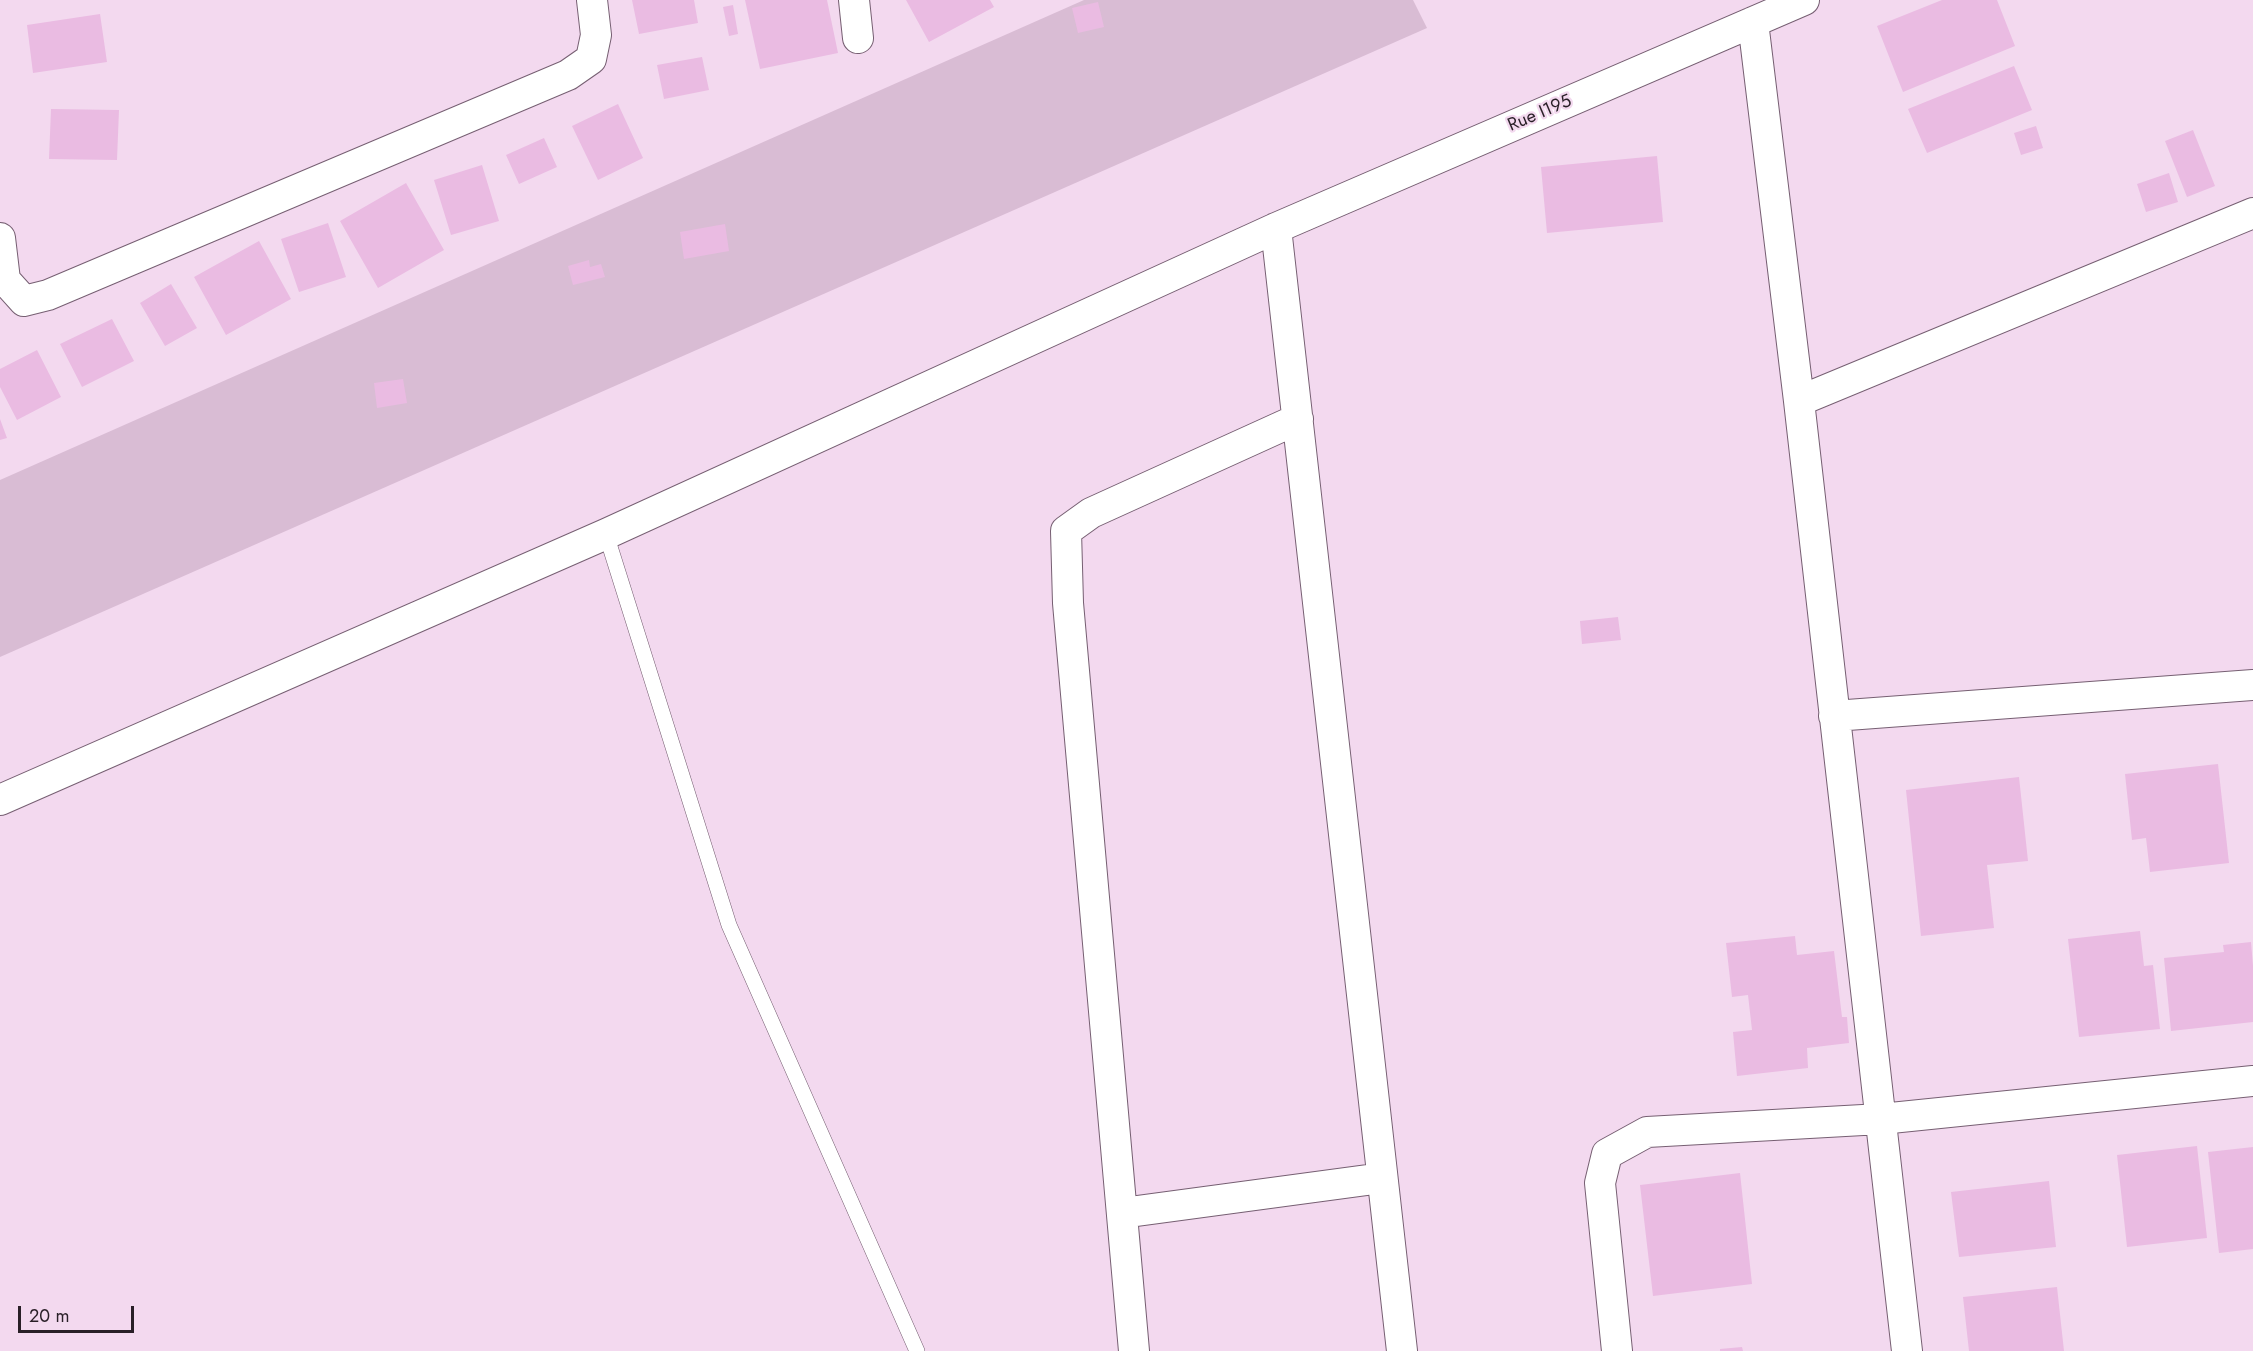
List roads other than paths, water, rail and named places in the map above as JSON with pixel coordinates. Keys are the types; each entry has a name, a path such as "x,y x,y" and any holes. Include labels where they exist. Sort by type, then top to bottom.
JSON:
{"street":[{"path":"0,238 5,280 24,301 48,295 567,75 591,59 596,35 592,0"},
{"path":"854,0 858,38"},
{"name":"Rue I195","path":"0,800 606,534 1276,228 1804,0"},
{"path":"1753,22 1799,401 1907,1351"},
{"path":"1799,401 2253,213"},
{"path":"1276,228 1402,1351"},
{"path":"1134,1351 1068,603 1066,531 1091,513 1298,419"},
{"path":"1834,716 2253,685"},
{"path":"1617,1351 1600,1183 1607,1154 1647,1132 1881,1119 2253,1081"},
{"path":"1122,1213 1382,1178"}],"lane":[{"path":"606,534 729,925 917,1351"}]}
